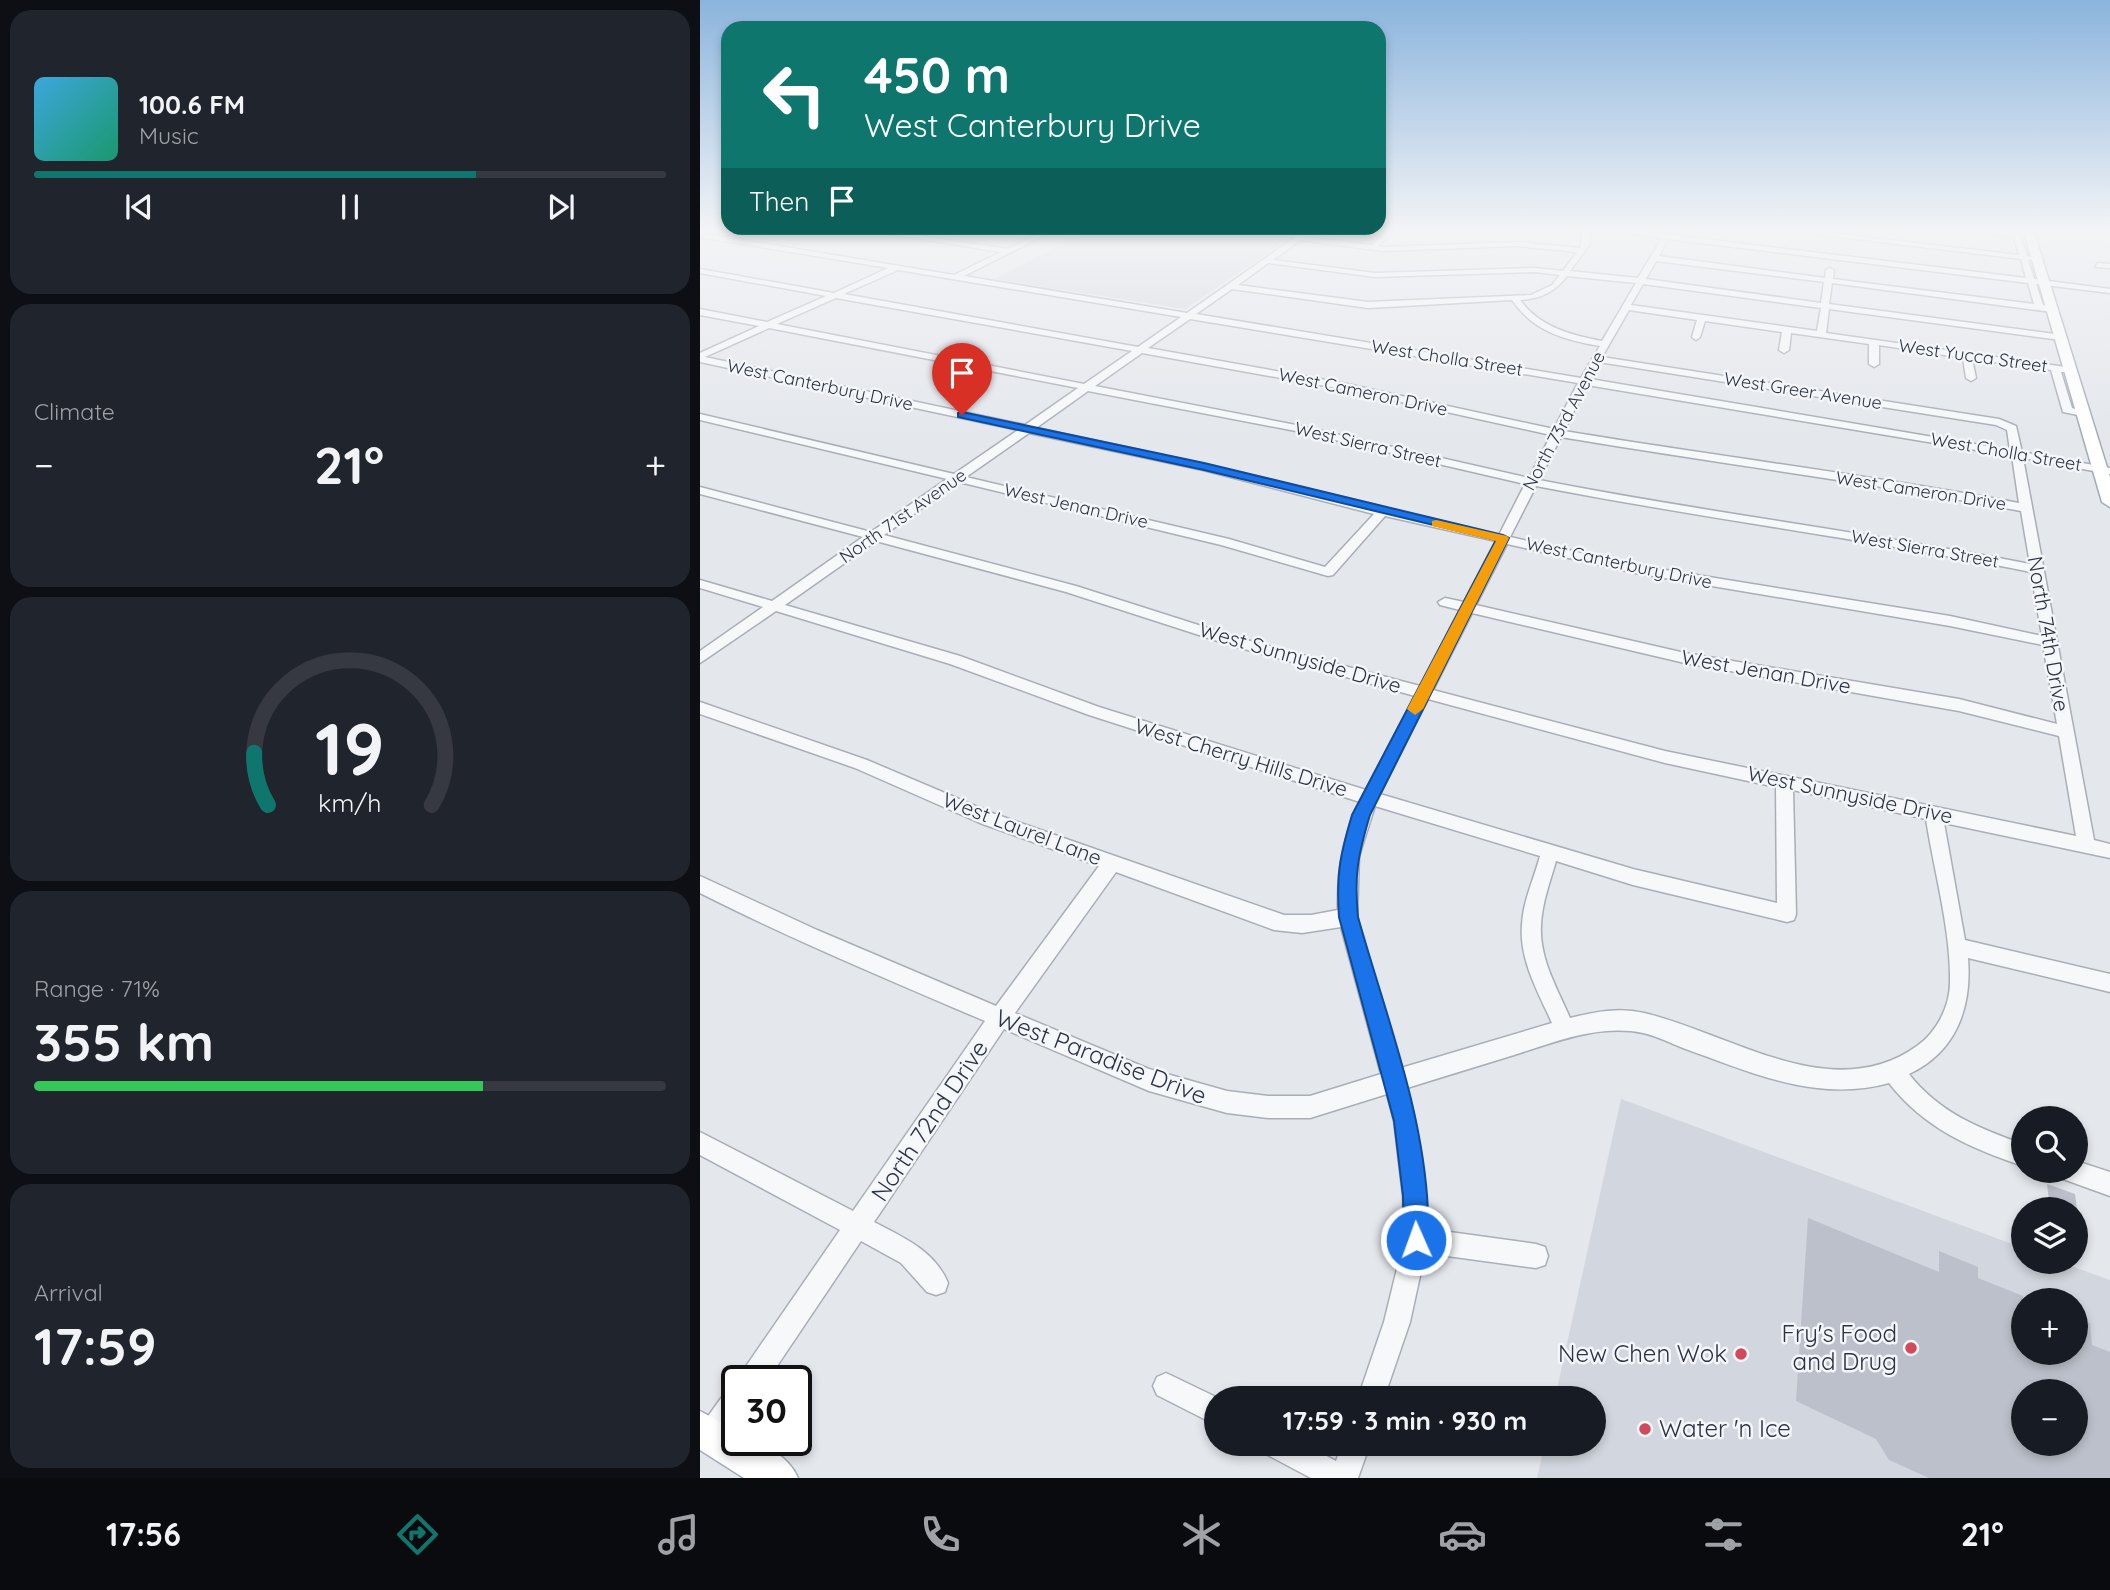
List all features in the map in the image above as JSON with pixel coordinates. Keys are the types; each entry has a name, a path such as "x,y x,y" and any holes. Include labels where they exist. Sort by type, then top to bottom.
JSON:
{"main road":[{"path":"2049,298 2084,415 2105,470 2110,502"},
{"path":"706,1432 779,1478"}],"street":[{"path":"700,358 829,298"},
{"name":"West Cameron Drive","path":"853,298 1342,386 1557,433 1711,459 1940,492 2026,508"},
{"name":"West Cholla Street","path":"1081,298 2105,470"},
{"name":"North 71st Avenue","path":"700,658 1214,298"},
{"path":"1313,298 1368,306 1440,307 1514,298 1522,312 1539,325 1601,351"},
{"name":"North 73rd Avenue","path":"1375,1386 1397,1322 1416,1240 1411,1158 1396,1083 1348,917 1348,858 1361,815 1584,381 1632,298"},
{"path":"1766,298 2060,337"},
{"path":"1821,334 1826,298"},
{"path":"1966,298 2052,309"},
{"path":"2036,298 2039,307"},
{"name":"West Yucca Street","path":"1627,307 2070,370"},
{"name":"West Sierra Street","path":"700,312 1296,428 1660,508 1924,547 2038,569"},
{"path":"1696,337 1702,317"},
{"path":"1528,330 1539,325"},
{"path":"1784,350 1787,330"},
{"path":"1874,342 1874,364"},
{"name":"West Greer Avenue","path":"1601,351 2009,424"},
{"path":"1967,355 1971,378"},
{"name":"West Canterbury Drive","path":"700,358 1204,467 1382,512 1673,576 1950,621 2050,642"},
{"path":"2055,368 2067,410 2084,415"},
{"name":"West Jenan Drive","path":"700,417 1225,542 1328,572 1382,512"},
{"name":"North 74th Drive","path":"2009,424 2012,428 2038,569 2086,845"},
{"name":"West Sunnyside Drive","path":"700,490 1071,589 1235,642 1665,757 2110,851"},
{"name":"West Cherry Hills Drive","path":"700,584 955,660 1094,711 1370,798 1633,877 1787,914 1784,782"},
{"path":"1445,602 1468,607"},
{"name":"West Jenan Drive","path":"1468,607 1685,658 1959,705 2065,732"},
{"name":"West Laurel Lane","path":"700,708 861,764 959,808 1293,926 1348,917"},
{"path":"1933,812 1957,947 1960,984 1954,1014 1932,1048 1893,1071 1919,1104 1942,1121 1980,1140 2011,1151"},
{"path":"1550,852 1533,913 1532,939 1534,953 1565,1029"},
{"name":"North 72nd Drive","path":"762,1365 1000,1017 1112,863"},
{"name":"West Paradise Drive","path":"700,884 821,943 1161,1085 1238,1106 1280,1109 1310,1107 1396,1083 1565,1029 1604,1020 1643,1023 1767,1067 1805,1077 1844,1080 1893,1071"},
{"path":"1957,947 2110,983"},
{"path":"700,1143 910,1254 936,1283"},
{"path":"2088,1177 2110,1184"},
{"path":"1416,1240 1536,1256"},
{"path":"1166,1386 1204,1406"},
{"path":"706,1432 721,1417"},
{"path":"1299,1456 1342,1478 1351,1456"}],"shaded area":[{"path":"1115,298 1201,298 1185,309"},
{"path":"1621,1099 2011,1244 2011,1274 2088,1272 2110,1280 2110,1478 1537,1478 1542,1456 1606,1456 1606,1386 1558,1386"}],"building":[{"path":"2047,1184 2075,1194 2075,1197 2049,1197"},
{"name":"Fry's Food and Drug","path":"1808,1218 1939,1272 1939,1251 1978,1267 1978,1278 2011,1291 2011,1365 2088,1365 2088,1322 2092,1345 2110,1352 2110,1478 1929,1478 1889,1460 1876,1439 1796,1401"}],"slow traffic":[{"path":"1415,709 1503,538 1436,524"}],"place":[{"name":"Fry's Food and Drug","path":"1911,1348"},
{"name":"New Chen Wok","path":"1741,1354"},
{"name":"Water 'n Ice","path":"1645,1429"}],"route":[{"path":"962,415 1279,484 1382,512 1503,538 1361,815 1348,858 1348,917 1405,1121 1415,1196 1416,1240"}]}
